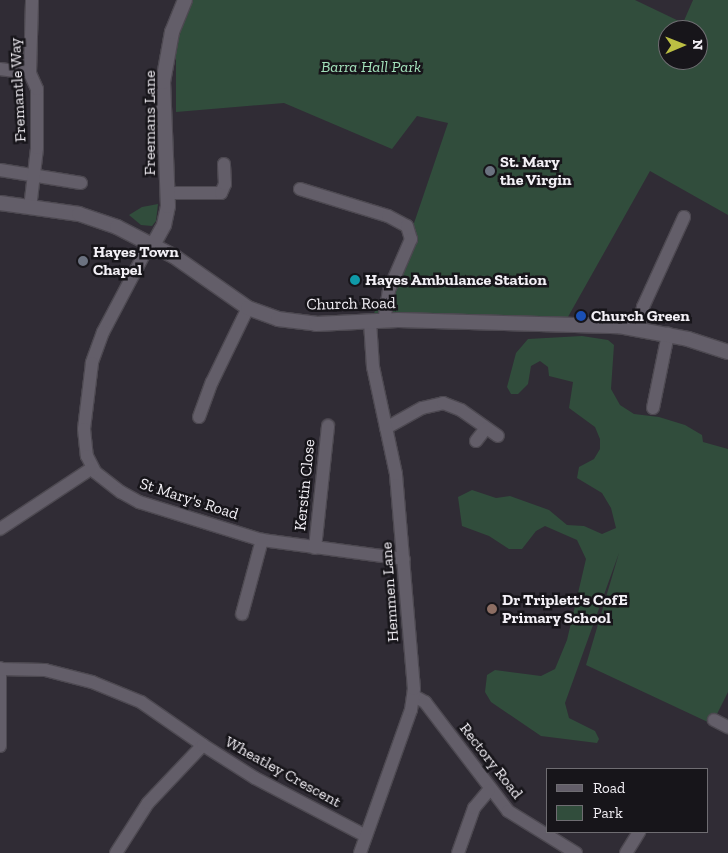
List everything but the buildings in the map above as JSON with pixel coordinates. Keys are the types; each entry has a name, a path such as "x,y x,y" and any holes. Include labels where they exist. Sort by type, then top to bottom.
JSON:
{"street":[{"name":"Fremantle Way","path":"30,208 35,175 37,89 30,73 32,0"},
{"name":"Freemans Lane","path":"152,244 167,216 168,193 164,82 172,32 185,0"},
{"path":"0,69 30,73"},
{"path":"168,193 221,193 225,184 224,164"},
{"path":"0,170 82,182"},
{"path":"300,189 388,216 407,226 411,232 411,239 389,290 384,321"},
{"name":"Church Road","path":"0,203 94,218 152,244 248,308 278,319 304,323 384,321 588,324 668,334 728,352"},
{"path":"638,329 643,307 684,216"},
{"path":"0,529 92,468 84,430 92,363 103,332 152,244"},
{"path":"199,417 212,382 248,308"},
{"name":"Hemmen Lane","path":"360,853 414,696 396,474 372,357 370,322"},
{"path":"653,408 668,334"},
{"path":"386,428 422,408 443,403 461,410 498,436"},
{"name":"Kerstin Close","path":"315,548 328,426"},
{"path":"476,441 486,428"},
{"name":"St Mary's Road","path":"92,468 111,486 139,502 262,540 404,559"},
{"path":"242,614 262,540"},
{"path":"0,746 0,669 45,670 92,682 141,702 203,745"},
{"name":"Rectory Road","path":"414,696 425,702 490,790 516,817 576,853"},
{"path":"714,720 728,728"},
{"name":"Wheatley Crescent","path":"116,853 148,803 203,745 255,778 366,836"},
{"path":"458,853 474,808 490,790"},
{"path":"626,853 638,833"}],"green space":[{"name":"Barra Hall Park","path":"189,0 635,0 677,20 658,20 658,70 708,70 708,20 684,20 693,0 728,0 728,215 650,171 564,324 370,322 411,232 448,123 417,116 392,149 284,103 176,112 176,34"},
{"path":"158,204 156,221 152,226 141,225 129,215 142,207"},
{"path":"582,336 608,340 614,345 611,389 620,405 634,414 659,417 685,425 702,435 703,442 728,449 728,692 712,724 586,665 619,553 565,703 569,718 595,731 599,739 597,743 541,736 491,702 485,692 487,675 495,670 541,676 555,669 567,640 586,559 577,540 545,526 536,531 522,549 509,549 489,536 462,526 458,497 472,490 496,498 510,496 549,510 567,525 584,526 602,534 616,528 611,508 602,493 577,478 579,467 594,459 600,449 600,439 595,427 569,408 573,382 549,376 548,367 540,361 531,366 528,384 518,394 511,394 507,387 516,353 528,339"}],"place":[{"name":"St. Mary the Virgin","path":"490,171"},
{"name":"Hayes Town Chapel","path":"83,261"},
{"name":"Hayes Ambulance Station","path":"355,280"},
{"name":"Church Green","path":"581,316"},
{"name":"Dr Triplett's CofE Primary School","path":"492,609"}]}
